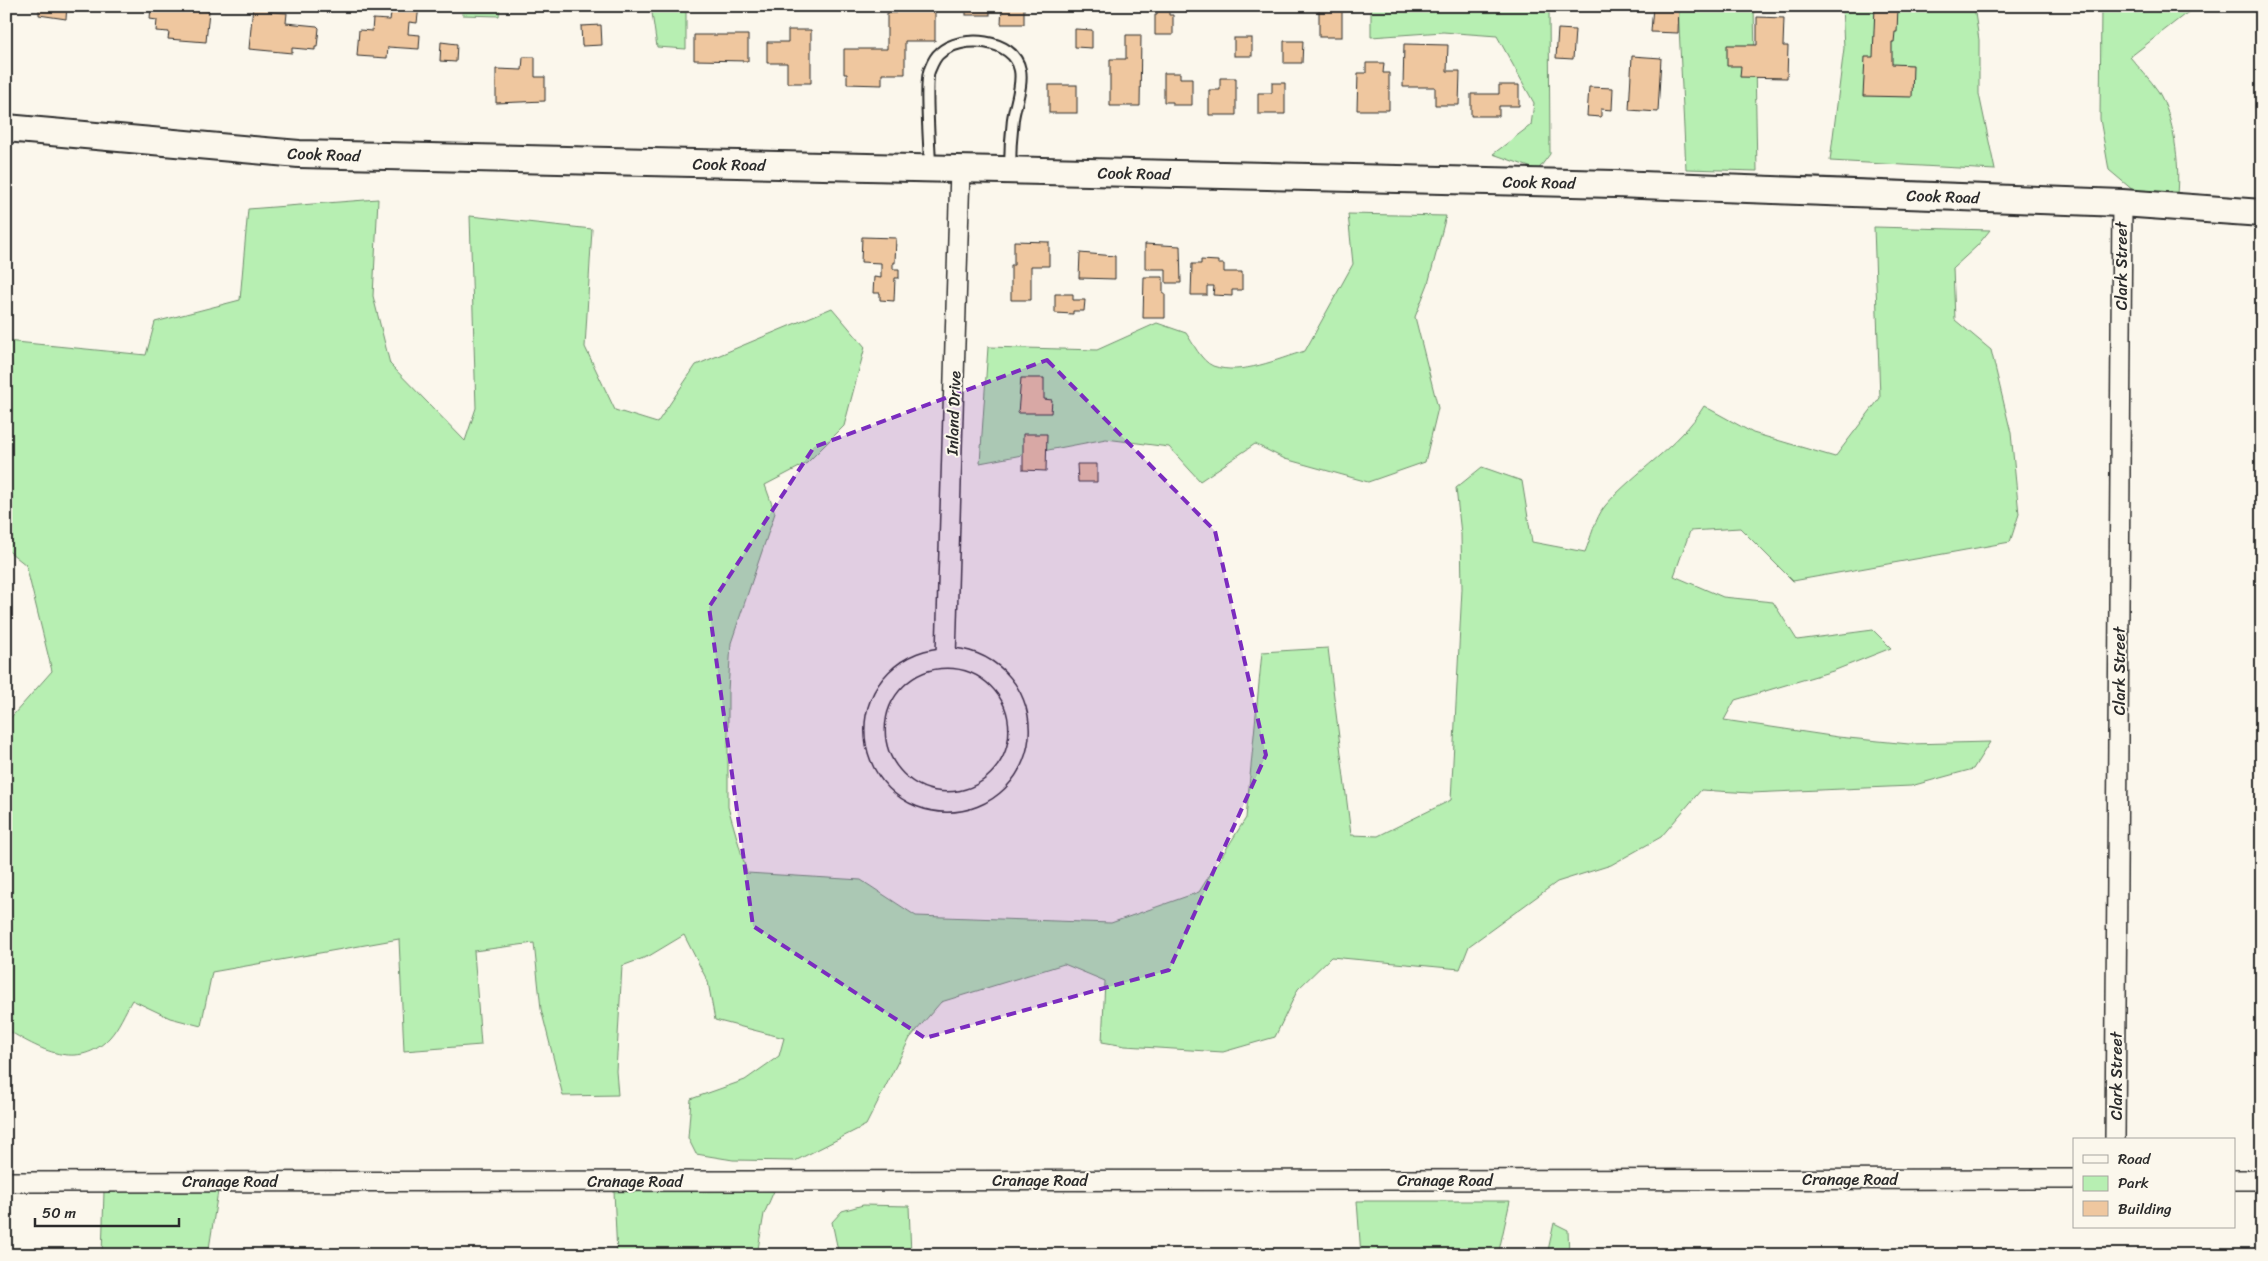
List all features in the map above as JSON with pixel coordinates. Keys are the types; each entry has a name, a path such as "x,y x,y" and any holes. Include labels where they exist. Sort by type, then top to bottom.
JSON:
{"street":[{"name":"Cook Road","path":"6,128 299,154 1615,184 2122,203 2262,213"},
{"name":"Inland Drive","path":"946,657 960,169"},
{"name":"Clark Street","path":"2115,1138 2122,203"},
{"path":"946,657 969,661 992,673 1015,705 1020,730 1018,745 1009,769 992,788 958,802 932,802 916,797 890,777 875,748 876,712 886,689 899,675 921,662 946,657"},
{"name":"Cranage Road","path":"6,1182 2073,1179"},
{"path":"2236,1180 2262,1180"}],"lane":[{"path":"930,168 928,70 939,53 952,46 971,41 991,43 1009,52 1018,63 1020,83 1013,119 1010,170"}],"highlighted area":[{"path":"1047,360 1215,531 1266,755 1169,970 925,1038 753,926 709,607 814,447"}],"green space":[{"path":"463,6 500,6 499,16 462,15"},
{"path":"651,6 686,6 686,49 657,47"},
{"path":"1371,6 1549,6 1550,154 1538,170 1493,154 1531,125 1534,103 1497,36 1443,32 1371,37"},
{"path":"1678,6 1754,6 1757,171 1686,169"},
{"path":"1842,6 1974,6 1979,40 1979,94 1995,170 1830,161 1844,48"},
{"path":"2101,6 2199,6 2184,15 2130,57 2158,91 2164,102 2172,127 2177,155 2177,194 2134,191 2109,170 2100,119"},
{"path":"378,199 373,296 390,364 465,441 476,408 470,216 592,229 585,347 615,410 657,423 696,365 832,308 865,347 844,426 807,463 765,485 775,513 731,643 728,691 728,807 747,873 861,880 916,916 1111,923 1199,892 1246,818 1262,652 1328,648 1351,835 1378,836 1451,800 1462,589 1461,534 1456,488 1482,467 1522,481 1532,542 1585,552 1596,522 1605,506 1682,434 1704,406 1753,433 1835,457 1880,398 1874,227 1990,230 1977,246 1953,268 1955,320 1991,350 2011,433 2019,514 2010,542 1793,581 1740,528 1690,531 1674,576 1723,597 1773,602 1797,640 1873,630 1891,648 1833,671 1735,700 1724,720 1838,737 1909,744 1990,742 1973,769 1911,786 1751,793 1701,790 1661,837 1611,865 1557,882 1469,946 1460,969 1331,957 1298,989 1275,1037 1223,1052 1125,1046 1102,1042 1105,981 1064,964 941,1002 910,1038 866,1125 795,1161 733,1160 696,1154 688,1138 691,1099 745,1080 779,1056 784,1038 715,1020 708,982 684,935 649,956 622,966 616,1071 618,1095 563,1096 541,1009 534,943 474,951 481,1045 404,1051 399,939 212,972 201,1026 170,1018 132,1000 113,1033 98,1048 72,1055 58,1054 45,1050 6,1029 6,723 52,671 26,565 6,549 6,341 146,355 155,322 240,300 248,209"},
{"path":"1348,214 1446,216 1428,284 1415,317 1438,408 1425,462 1368,482 1285,459 1255,444 1200,481 1169,447 1106,439 980,463 988,347 1097,350 1157,323 1186,333 1209,364 1224,369 1247,368 1305,351 1353,264"},
{"path":"104,1191 218,1191 208,1255 102,1255"},
{"path":"614,1191 774,1191 764,1214 757,1255 617,1255"},
{"path":"1357,1201 1510,1201 1498,1255 1361,1255"},
{"path":"863,1205 909,1206 911,1255 839,1255 832,1222 842,1211"},
{"path":"1554,1223 1568,1230 1569,1255 1547,1255"}],"building":[{"path":"39,6 67,6 66,19 39,15"},
{"path":"151,6 209,11 206,42 168,39 169,32 156,31 157,20 150,19"},
{"path":"253,6 271,6 271,12 287,13 286,23 317,26 319,28 315,50 292,48 292,53 249,49"},
{"path":"392,6 419,6 417,23 409,22 408,34 420,35 419,49 388,47 387,58 357,56 359,30 372,31 373,19 390,20"},
{"path":"966,6 990,6 990,15 966,15"},
{"path":"1002,6 1024,6 1024,24 1001,24"},
{"path":"1157,6 1169,6 1169,15 1173,15 1173,35 1155,35"},
{"path":"1319,6 1342,6 1342,37 1319,37"},
{"path":"1653,6 1679,6 1678,33 1651,32"},
{"path":"1875,6 1898,6 1897,32 1895,32 1894,42 1892,42 1892,64 1913,65 1912,97 1863,96 1865,57 1873,57"},
{"path":"896,11 935,11 935,41 905,41 905,74 882,74 882,85 847,84 847,74 844,74 844,49 887,49 887,13 896,13"},
{"path":"1757,17 1784,18 1783,46 1788,46 1787,78 1740,77 1741,66 1727,66 1727,45 1757,45"},
{"path":"601,25 602,45 582,46 581,26"},
{"path":"1075,29 1092,30 1092,48 1075,47"},
{"path":"1558,29 1575,30 1573,59 1556,58"},
{"path":"788,30 811,30 811,83 787,83 787,63 767,63 767,42 788,42"},
{"path":"694,35 748,35 748,61 694,60"},
{"path":"1126,35 1141,35 1140,106 1110,106 1110,59 1126,59"},
{"path":"1234,38 1252,38 1252,56 1234,56"},
{"path":"1284,41 1303,41 1302,63 1284,63"},
{"path":"441,42 457,44 456,62 440,61"},
{"path":"1404,44 1448,45 1447,71 1460,71 1459,105 1435,105 1435,87 1403,87"},
{"path":"1632,56 1661,58 1658,112 1629,110"},
{"path":"523,57 535,57 535,77 545,77 545,101 496,103 496,69 522,70"},
{"path":"1366,63 1384,63 1383,73 1389,73 1389,110 1357,110 1358,73 1366,73"},
{"path":"1164,73 1180,73 1180,78 1192,78 1192,105 1173,105 1173,102 1164,102"},
{"path":"1220,78 1236,78 1236,115 1209,115 1209,90 1220,90"},
{"path":"1272,83 1285,83 1285,114 1258,114 1258,93 1272,93"},
{"path":"1049,85 1077,85 1077,113 1049,113"},
{"path":"1499,85 1519,85 1519,106 1499,106 1499,116 1471,116 1471,94 1499,94"},
{"path":"1589,87 1613,88 1612,110 1601,109 1601,117 1587,116"},
{"path":"862,237 896,238 893,269 899,269 899,278 895,278 894,301 880,300 880,293 873,293 874,277 881,278 881,263 861,262"},
{"path":"1014,241 1049,242 1049,266 1031,266 1031,300 1011,300 1011,265 1014,265"},
{"path":"1145,244 1180,246 1181,283 1166,283 1166,269 1145,269"},
{"path":"1080,253 1115,256 1115,279 1079,278"},
{"path":"1201,260 1218,261 1218,264 1224,264 1224,272 1242,272 1242,290 1232,290 1232,296 1213,295 1214,286 1207,286 1207,295 1191,295 1192,264 1201,264"},
{"path":"1144,277 1163,277 1165,318 1143,318"},
{"path":"1055,294 1073,294 1073,300 1085,300 1084,311 1073,311 1073,314 1055,313"},
{"path":"1021,378 1044,378 1044,399 1052,400 1051,413 1018,413"},
{"path":"1023,434 1047,434 1046,471 1023,470"},
{"path":"1077,464 1097,464 1097,482 1078,482"}]}
